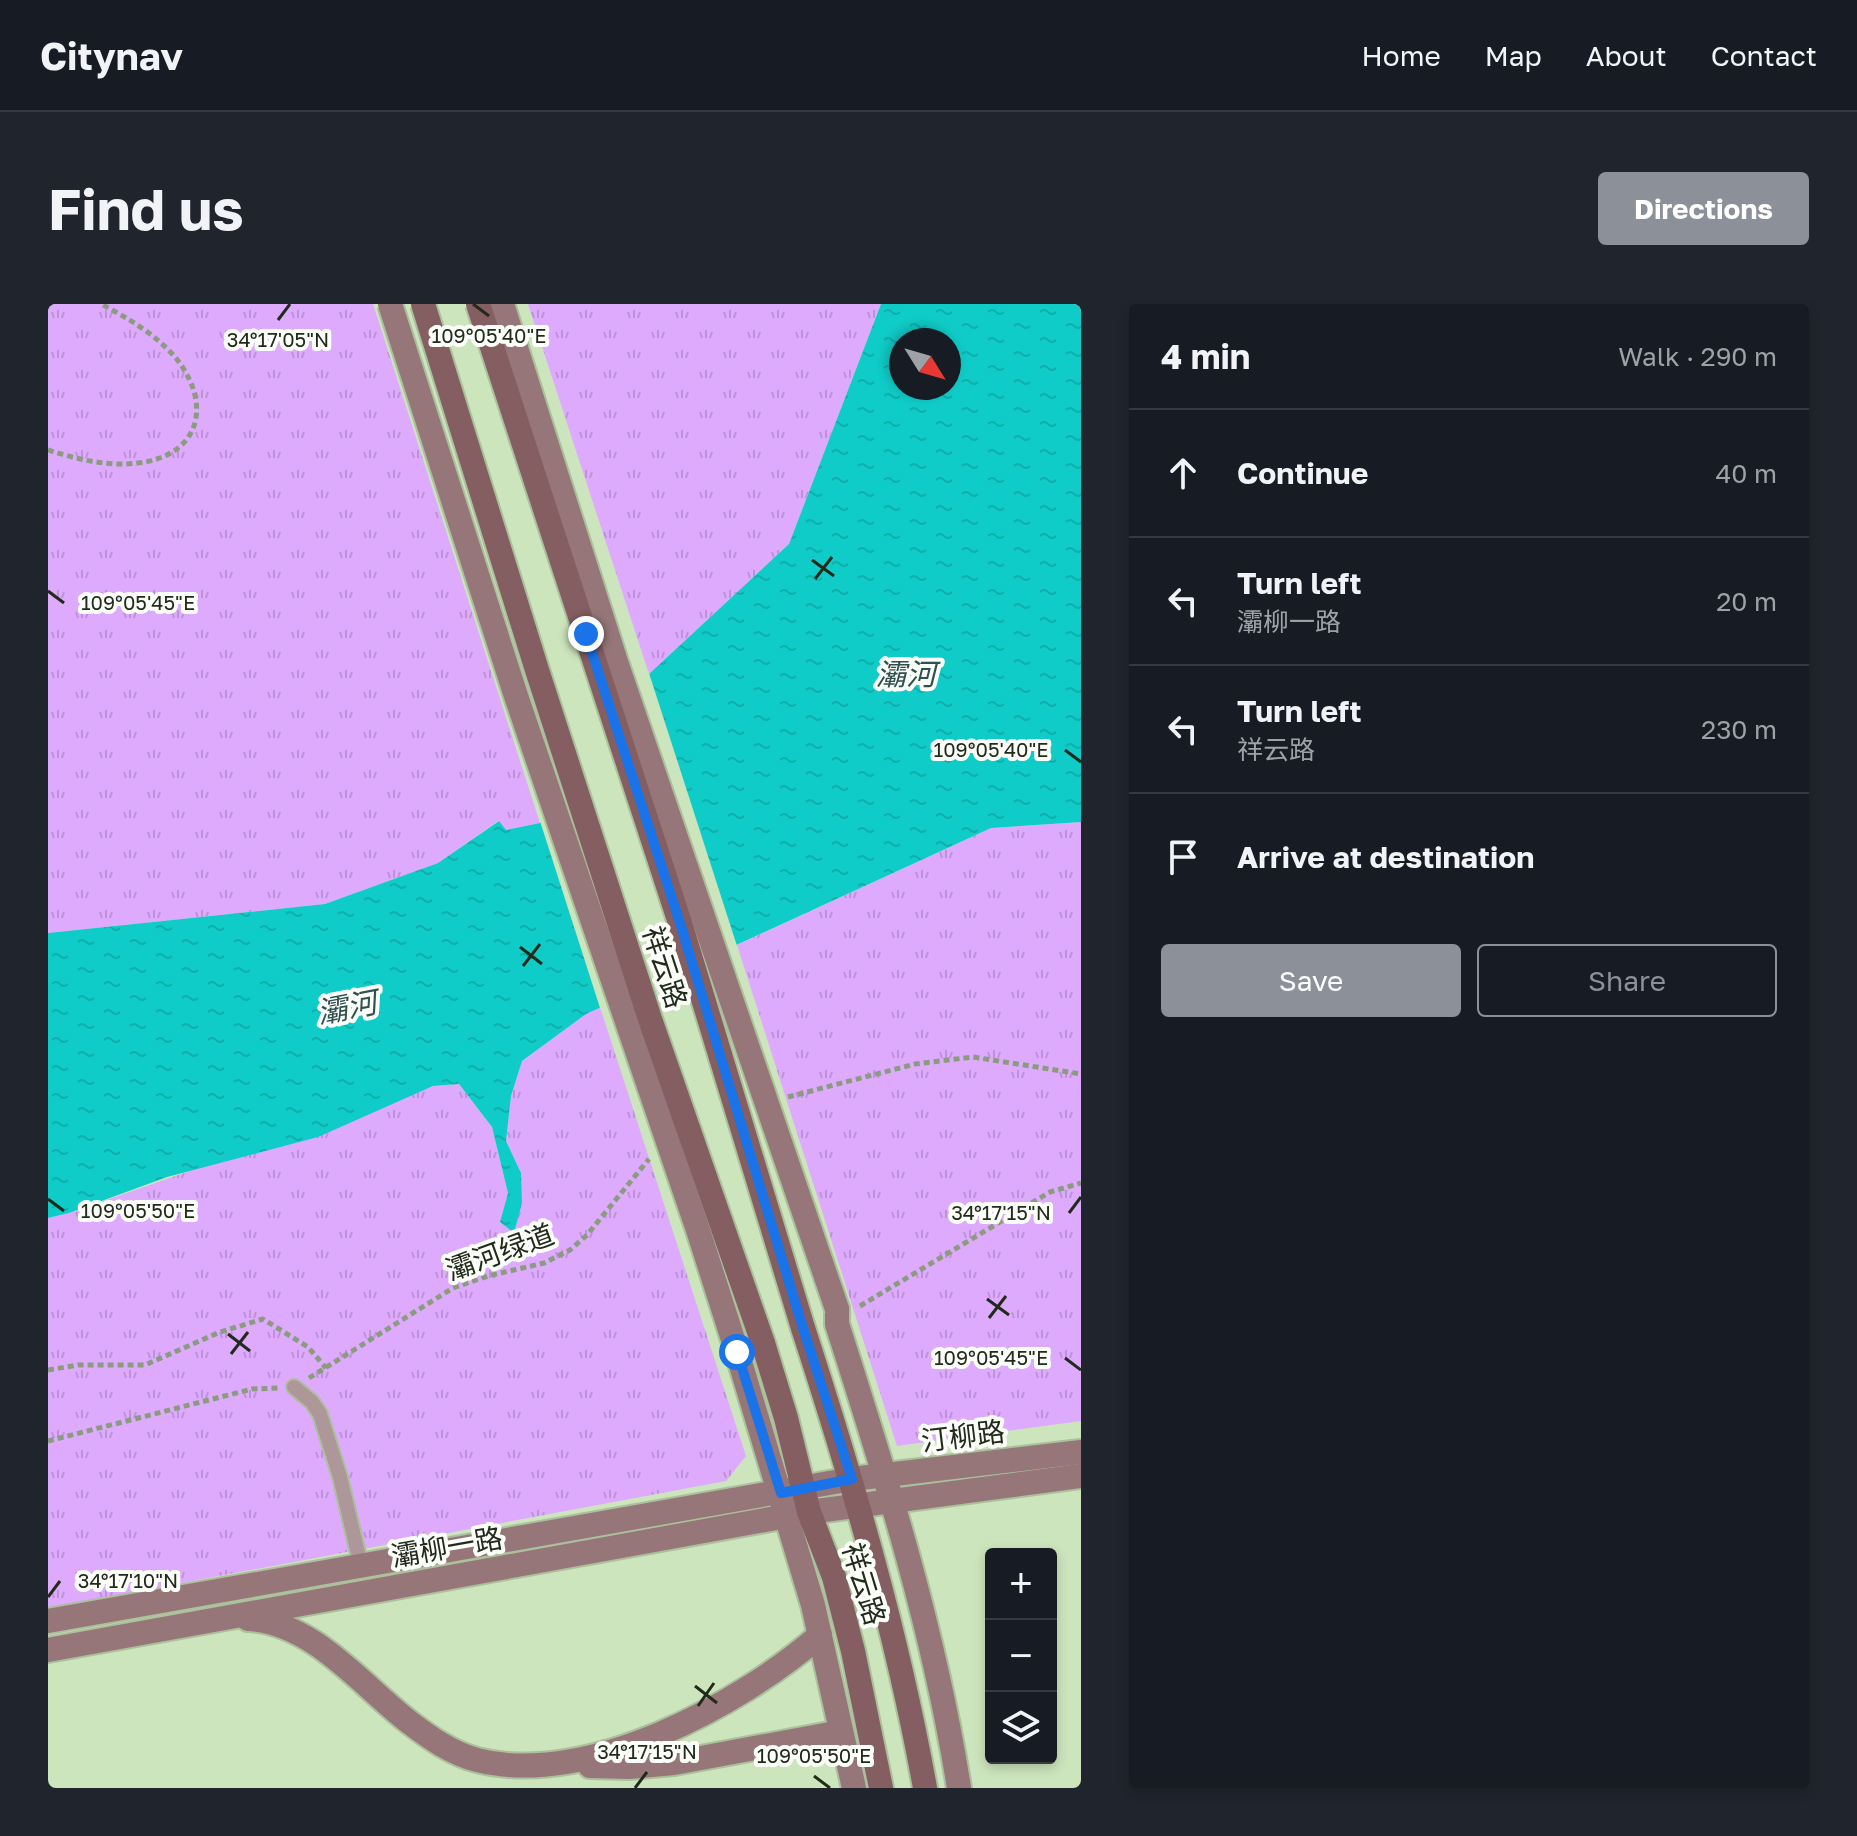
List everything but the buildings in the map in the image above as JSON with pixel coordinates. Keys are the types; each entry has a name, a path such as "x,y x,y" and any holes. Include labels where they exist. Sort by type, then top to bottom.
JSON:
{"main road":[{"name":"祥云路","path":"423,304 640,989 763,1343 786,1418 792,1491 798,1515 834,1577 853,1651 881,1788"},
{"name":"祥云路","path":"478,304 681,926 852,1479 856,1507 886,1607 925,1788"}],"street":[{"path":"390,304 516,696 737,1352 792,1491"},
{"path":"502,304 616,662 837,1316 886,1475 916,1581 959,1788"},
{"name":"汀柳路","path":"852,1479 1081,1452"},
{"name":"汀柳路","path":"856,1507 1081,1476"},
{"name":"灞柳一路","path":"48,1621 852,1479"},
{"name":"灞柳一路","path":"48,1650 856,1507"},
{"path":"798,1515 820,1635 854,1788"},
{"path":"226,1618 255,1619 274,1624 314,1643 443,1747 492,1763 652,1765 841,1732"},
{"path":"532,1764 573,1760 617,1750 670,1731 738,1694 820,1635"}],"lane":[{"path":"294,1387 312,1402 320,1414 340,1477 361,1566"}],"path":[{"path":"48,450 72,458 137,464 176,451 194,429 198,404 188,377 177,360 136,325 101,304"},
{"path":"785,1098 915,1064 973,1057 1081,1074"},
{"name":"灞河绿道","path":"48,1441 252,1389 294,1387 453,1288 544,1263 570,1250 587,1235 628,1182 660,1148"},
{"path":"837,1316 863,1304 1050,1192 1081,1183"},
{"path":"48,1370 78,1365 145,1365 220,1332 263,1319 308,1347 326,1368"}],"green space":[{"path":"48,304 373,304 540,823 506,830 498,821 438,863 325,904 48,933"},
{"path":"528,304 881,304 789,544 649,674"},
{"path":"1081,822 1081,1421 897,1446 737,945 991,828"},
{"path":"600,1007 746,1456 726,1481 48,1608 48,1218 434,1086 459,1084 492,1127 508,1193 500,1222 521,1173 506,1141 511,1096 522,1061"}],"water":[{"name":"灞河","path":"881,304 1081,304 1081,822 991,828 586,1014 522,1061 511,1096 506,1141 521,1173 522,1203 514,1233 500,1222 508,1193 492,1127 459,1084 433,1086 318,1137 167,1177 48,1218 48,933 325,904 438,863 499,821 506,830 540,823 649,674 789,544"}],"pier":[{"path":"648,670 738,949 601,1011 539,818"}],"route":[{"path":"586,634 681,926 852,1479 781,1493 737,1352"}]}
